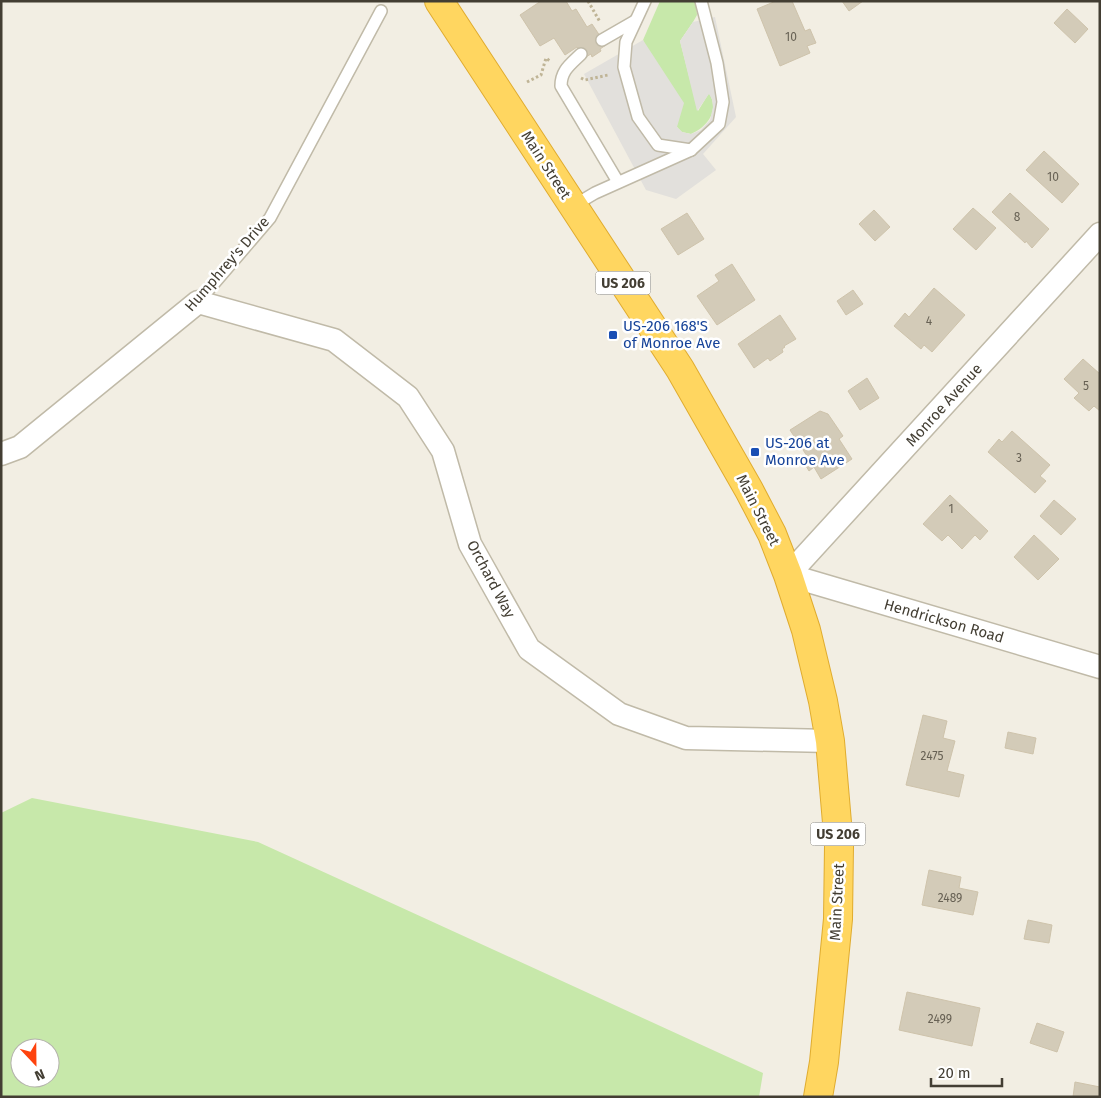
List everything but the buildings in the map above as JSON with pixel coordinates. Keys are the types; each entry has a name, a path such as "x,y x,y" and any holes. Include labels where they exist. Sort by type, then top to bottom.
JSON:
{"highway":[{"name":"Main Street","path":"439,1 680,369 749,490 772,534 788,575 806,630 823,701 830,740 839,846 838,918 824,1062 818,1097"}],"street":[{"name":"Monroe Avenue","path":"788,575 1100,234"},
{"name":"Humphrey's Drive","path":"1,454 20,447 198,302"},
{"name":"Orchard Way","path":"198,302 334,340 408,397 443,451 470,544 529,649 619,714 686,738 830,740"},
{"name":"Hendrickson Road","path":"788,575 1100,667"}],"lane":[{"path":"645,1 626,42 624,67 638,117 658,145 691,150"},
{"path":"573,206 618,182 691,150 719,124 724,102 717,63 701,1"},
{"name":"Humphrey's Drive","path":"198,302 270,218 381,11"},
{"path":"602,40 636,21"},
{"path":"581,54 565,70 561,78 561,86 618,182"}],"path":[{"path":"588,1 602,24"},
{"path":"526,82 540,75 546,58 553,64"}],"green space":[{"path":"660,1 696,1 697,15 680,41 698,111 709,93 713,106 707,123 691,134 682,132 677,127 643,40"},
{"path":"32,798 258,842 763,1073 759,1097 1,1097 1,813"}],"shaded area":[{"path":"715,17 736,117 703,154 716,170 676,199 646,190 584,74 643,40 684,103 677,127 682,132 691,134 701,130 710,120 713,107 712,99 709,94 697,111 680,41 693,22"}],"place":[{"name":"US-206 168'S of Monroe Ave","path":"613,335"},
{"name":"US-206 at Monroe Ave","path":"755,452"}]}
